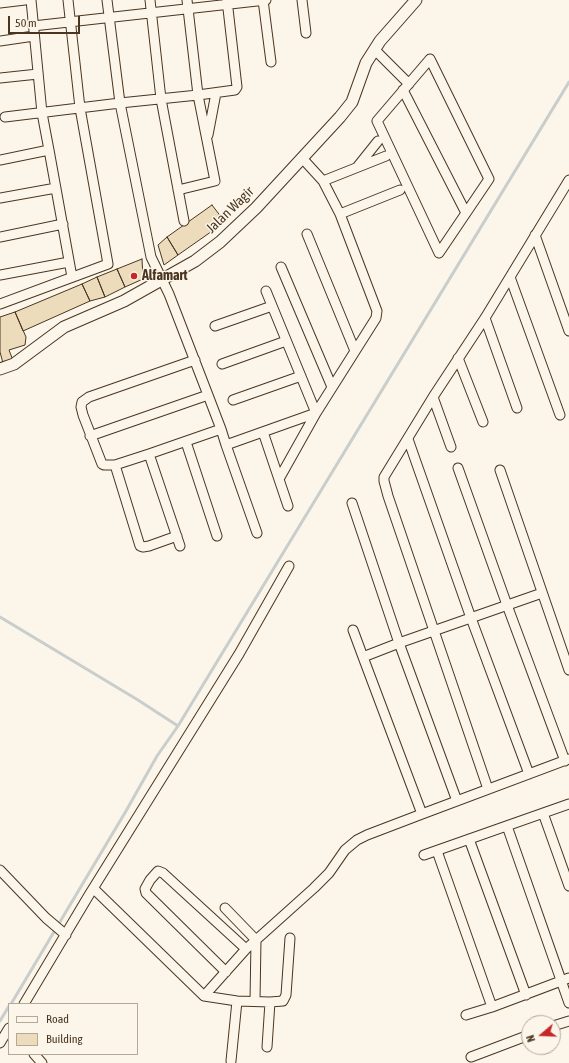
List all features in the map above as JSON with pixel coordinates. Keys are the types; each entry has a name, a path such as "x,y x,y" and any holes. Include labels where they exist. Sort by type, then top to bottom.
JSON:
{"street":[{"path":"0,4 26,0"},
{"path":"31,0 42,113 72,277"},
{"path":"0,304 108,264 80,108 68,0"},
{"path":"107,0 120,103 151,257 169,294 195,360 257,533"},
{"path":"150,0 160,99 184,221"},
{"path":"33,26 152,13 187,5 264,0 271,62"},
{"path":"302,0 306,33"},
{"name":"Jalan Wagir","path":"0,369 14,364 64,327 124,300 161,280 195,261 220,242 256,208 352,102 366,63 380,41 416,0"},
{"path":"5,117 236,90 237,87 227,2"},
{"path":"178,190 215,181 198,95 187,5"},
{"path":"0,41 34,36"},
{"path":"375,50 406,87 466,213"},
{"path":"430,59 489,179 439,253 377,121 406,87 430,59"},
{"path":"0,78 38,74"},
{"path":"207,140 216,93"},
{"path":"357,167 378,141"},
{"path":"0,160 49,150"},
{"path":"323,181 386,156"},
{"path":"279,479 316,413 376,318 377,311 340,214 323,181 302,158"},
{"path":"488,788 384,481 387,472 433,397 485,318 569,180"},
{"path":"0,198 56,188"},
{"path":"340,214 400,190"},
{"path":"0,237 62,224"},
{"path":"307,234 355,351"},
{"path":"535,235 569,331"},
{"path":"0,275 69,262"},
{"path":"282,267 332,387"},
{"path":"510,277 560,415"},
{"path":"266,291 316,413"},
{"path":"215,326 272,306"},
{"path":"485,318 517,408"},
{"path":"222,364 286,341"},
{"path":"458,358 483,422"},
{"path":"195,360 84,400 81,407 90,436 102,464 115,465 221,429"},
{"path":"233,400 301,376"},
{"path":"90,436 208,395"},
{"path":"433,397 451,447"},
{"path":"226,445 316,413"},
{"path":"263,432 288,506"},
{"path":"408,440 416,459 470,618 529,774"},
{"path":"186,442 217,536"},
{"path":"149,454 180,546"},
{"path":"115,465 140,546 149,546 177,536"},
{"path":"204,996 246,949 329,873 345,850 357,840 488,788 567,760 507,605 458,468"},
{"path":"500,470 569,670"},
{"path":"352,503 399,642 457,801"},
{"path":"25,1003 65,933 240,654 289,566"},
{"path":"363,658 399,642 542,593"},
{"path":"353,630 422,814"},
{"path":"424,855 569,804"},
{"path":"544,813 569,886"},
{"path":"506,826 565,980 569,1003"},
{"path":"469,839 526,995"},
{"path":"437,850 492,1007"},
{"path":"0,870 50,921 65,933"},
{"path":"226,972 146,893 145,889 150,880 158,871 163,872 246,949"},
{"path":"94,888 204,996 237,1001 280,1002 284,999 290,938"},
{"path":"226,908 256,940 255,1001"},
{"path":"466,1014 492,1007 565,980"},
{"path":"231,1061 237,1001"},
{"path":"267,1048 270,1002"},
{"path":"0,1043 8,1030"},
{"path":"472,1057 521,1039"},
{"path":"35,1055 42,1063"}],"building":[{"path":"212,205 225,222 178,255 167,237"},
{"path":"167,237 178,255 164,265 158,245"},
{"path":"142,259 143,279 125,287 117,269"},
{"path":"117,269 125,287 105,297 97,277"},
{"path":"97,277 105,297 90,301 82,284"},
{"path":"82,284 90,301 23,331 15,312"},
{"path":"15,312 26,337 25,345 9,350 14,363 4,367 0,352 0,317"}],"waterway":[{"path":"12,1003 157,756 178,726 569,82"},
{"path":"0,617 138,700 178,726"},
{"path":"0,1021 8,1008"}],"place":[{"name":"Alfamart","path":"134,276"}]}
